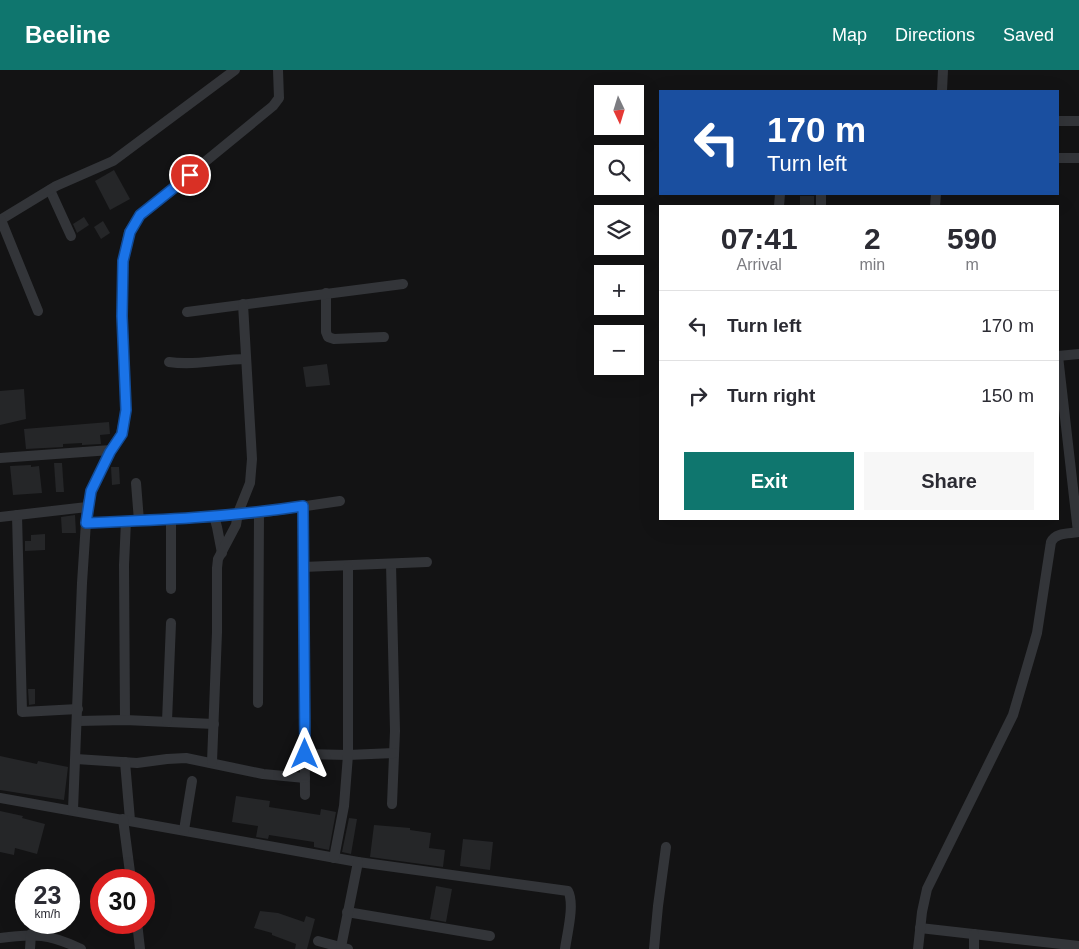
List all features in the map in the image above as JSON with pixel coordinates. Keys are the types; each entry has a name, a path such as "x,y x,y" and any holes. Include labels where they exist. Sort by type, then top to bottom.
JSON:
{"street":[{"path":"38,311 1,220 50,190 113,161 234,70"},
{"path":"73,810 87,506 91,491 111,450 122,434 126,410 122,316 123,261 130,232 140,215 273,106 279,98 278,70"},
{"path":"942,90 943,70"},
{"path":"1059,121 1079,121"},
{"path":"1059,158 1079,158"},
{"path":"50,190 71,236"},
{"path":"187,312 403,284"},
{"path":"326,293 326,332 328,337 334,339 384,337"},
{"path":"212,762 218,560 236,525 238,513 247,495 252,474 243,304"},
{"path":"1059,356 1079,354"},
{"path":"169,362 182,364 246,359"},
{"path":"918,949 922,912 927,889 1013,715 1036,633 1051,542 1057,535 1079,532 1059,381"},
{"path":"0,458 111,450"},
{"path":"136,483 139,521"},
{"path":"86,523 171,520 238,513 259,513 340,501"},
{"path":"0,518 87,506"},
{"path":"303,506 305,795"},
{"path":"258,703 259,513"},
{"path":"17,515 22,712 78,709"},
{"path":"214,516 222,553"},
{"path":"171,520 171,589"},
{"path":"125,720 124,565 126,521"},
{"path":"303,567 348,567 427,562"},
{"path":"391,564 394,753 392,804"},
{"path":"334,858 344,806 348,756 348,567"},
{"path":"167,721 171,622"},
{"path":"78,721 125,720 214,724"},
{"path":"305,754 348,756 394,753"},
{"path":"76,759 137,763 167,758 186,758 263,774 305,778"},
{"path":"125,762 126,819 130,869"},
{"path":"184,830 192,781"},
{"path":"0,798 126,819 358,862 568,891 570,894 570,911 565,949"},
{"path":"654,949 666,847"},
{"path":"318,941 344,948 347,912 358,862"},
{"path":"347,912 490,936"},
{"path":"920,928 1079,946"},
{"path":"30,949 31,934"},
{"path":"0,938 31,934 47,936 81,949"},
{"path":"138,934 140,949"},
{"path":"974,934 974,949"}],"building":[{"path":"114,170 130,199 110,210 95,181"},
{"path":"800,196 814,196 814,205 800,205"},
{"path":"84,217 89,225 77,233 73,224"},
{"path":"103,221 110,233 101,239 94,227"},
{"path":"327,364 330,385 306,387 303,367"},
{"path":"24,389 26,419 0,425 0,391"},
{"path":"109,422 110,434 100,435 101,444 63,444 63,447 26,449 24,429"},
{"path":"54,463 62,463 64,492 56,492"},
{"path":"31,465 31,467 39,466 42,493 13,495 10,466"},
{"path":"111,467 119,467 120,484 112,485"},
{"path":"75,515 76,533 62,533 61,517"},
{"path":"45,534 45,550 25,551 25,541 31,541 31,535"},
{"path":"28,689 35,689 35,704 29,705"},
{"path":"0,756 37,764 38,761 68,767 64,800 0,790"},
{"path":"236,796 270,801 269,807 320,815 321,809 336,812 329,850 314,847 314,842 269,835 268,839 256,837 258,826 232,822"},
{"path":"0,811 23,816 22,818 45,824 37,854 15,848 14,855 0,852"},
{"path":"349,818 357,819 351,854 342,852"},
{"path":"374,825 410,828 410,830 431,833 429,848 445,850 443,867 370,857"},
{"path":"463,839 493,842 490,870 460,866"},
{"path":"436,886 452,889 446,922 430,919"},
{"path":"260,911 278,913 304,922 306,916 315,919 307,949 295,949 296,944 272,935 272,933 254,928"}],"route":[{"path":"190,175 140,215 130,232 123,261 122,316 125,422 122,434 110,452 91,491 87,506 86,523 259,513 303,506 305,754"}]}
